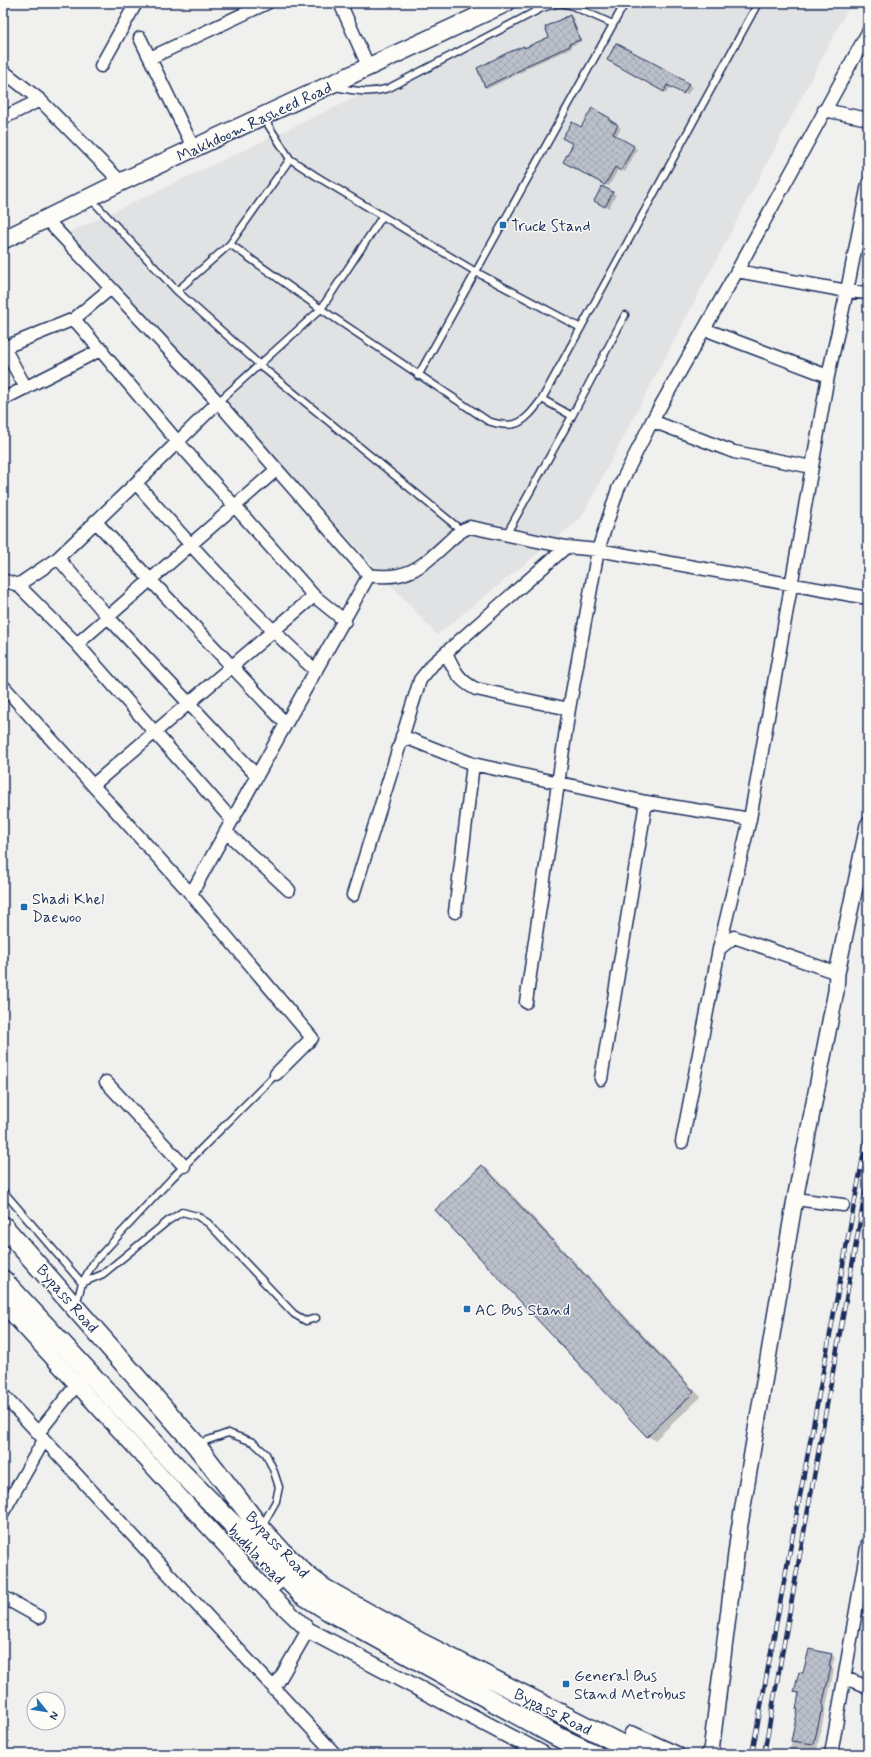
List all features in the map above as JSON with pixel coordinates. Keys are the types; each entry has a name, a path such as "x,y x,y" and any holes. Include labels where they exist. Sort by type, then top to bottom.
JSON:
{"main road":[{"name":"Makhdoom Rasheed Road","path":"3,240 121,182 506,3"},
{"name":"Bypass Road","path":"3,1226 76,1306 196,1445 260,1528 281,1551 323,1588 421,1643 640,1754"},
{"path":"5,1293 82,1378 183,1474 302,1594 329,1612 550,1732 594,1754"}],"street":[{"path":"101,66 136,3"},
{"path":"150,58 267,3"},
{"path":"340,3 369,68"},
{"path":"526,1002 569,709 598,550 618,488 652,421 738,271 824,110 868,32"},
{"path":"140,38 194,149"},
{"path":"3,71 40,100 121,182"},
{"path":"3,118 40,100"},
{"path":"824,110 868,119"},
{"path":"682,1142 719,950 750,819 828,376 847,291 868,184"},
{"path":"46,219 218,402 369,575 385,578 412,572 423,565 461,530 470,527 479,528 506,536 566,547 598,550 868,598"},
{"path":"738,271 847,291 868,293"},
{"path":"26,388 3,347 74,319 111,288"},
{"path":"74,319 102,349 177,441 314,596 345,621"},
{"path":"704,329 828,376"},
{"path":"3,399 102,349"},
{"path":"18,585 58,558 95,521 136,484 177,441 218,402"},
{"path":"652,421 734,452 812,467"},
{"path":"77,644 276,470"},
{"path":"136,484 190,545 273,632 316,671"},
{"path":"95,521 286,724"},
{"path":"353,895 420,680 433,664 566,547"},
{"path":"58,558 108,617 257,776"},
{"path":"191,894 345,621 369,575"},
{"path":"3,580 18,585 77,644 232,820"},
{"path":"93,785 314,596"},
{"path":"446,653 455,673 467,685 476,689 569,709"},
{"path":"3,686 191,894 312,1038 276,1074"},
{"path":"402,736 473,764 646,802 750,819"},
{"path":"455,912 473,764"},
{"path":"601,1079 646,802"},
{"path":"708,1754 711,1751 739,1530 795,1198 836,991 837,973 868,825"},
{"path":"226,832 288,890"},
{"path":"719,950 734,937 837,973"},
{"path":"106,1082 184,1166"},
{"path":"795,1198 843,1205"},
{"path":"3,1512 41,1437 82,1378"},
{"name":"budhla road","path":"82,1378 268,1592 308,1630 543,1754"},
{"path":"3,1395 335,1754"},
{"path":"831,1754 868,1542"},
{"path":"268,1592 286,1577"},
{"path":"3,1597 39,1617"},
{"path":"274,1689 308,1630"},
{"path":"845,1678 868,1687"},
{"path":"632,1734 676,1754"}],"lane":[{"path":"330,86 361,92 376,92 389,88 542,8 559,3 570,5 613,24"},
{"path":"418,376 625,3"},
{"path":"230,244 321,310 418,376 488,421 507,426 517,424 526,419 542,399 758,3"},
{"path":"263,117 290,159 382,217 476,272 581,328"},
{"path":"177,291 230,244 290,159"},
{"path":"90,197 177,291 261,366 461,530"},
{"path":"218,402 261,366 321,310 382,217"},
{"path":"506,536 572,416 625,315"},
{"path":"542,399 572,416"},
{"path":"76,1306 82,1283 94,1262 184,1166 276,1074"},
{"path":"3,1191 82,1283"},
{"path":"82,1283 103,1274 168,1221 182,1212 197,1216 208,1223 294,1314 306,1321 316,1318"},
{"path":"196,1445 228,1433 253,1442 266,1454 279,1487 276,1501 260,1528"}],"shaded area":[{"name":"Truck Stand","path":"557,3 851,3 581,518 437,635 70,232"}],"building":[{"path":"570,15 580,40 569,44 570,46 523,67 524,68 485,87 477,68 507,53 524,46 524,48 549,37 545,27"},
{"path":"616,43 674,74 689,84 683,94 667,85 664,92 607,60"},
{"path":"592,108 610,118 609,120 618,125 613,134 634,146 621,171 615,167 605,185 563,162 573,144 562,138 572,122 581,127"},
{"path":"602,186 613,192 605,207 594,201"},
{"path":"482,1165 694,1392 647,1437 435,1210"},
{"path":"809,1649 832,1654 829,1666 831,1667 823,1702 823,1712 821,1712 814,1744 791,1741 798,1709 796,1709 799,1693 794,1692 799,1672 803,1673"}],"railway":[{"path":"752,1754 868,1130"},
{"path":"764,1754 868,1177"}],"place":[{"name":"Truck Stand","path":"503,225"},
{"name":"Shadi Khel Daewoo","path":"24,907"},
{"name":"AC Bus Stand","path":"467,1309"},
{"name":"General Bus Stand Metrobus","path":"566,1684"}]}
